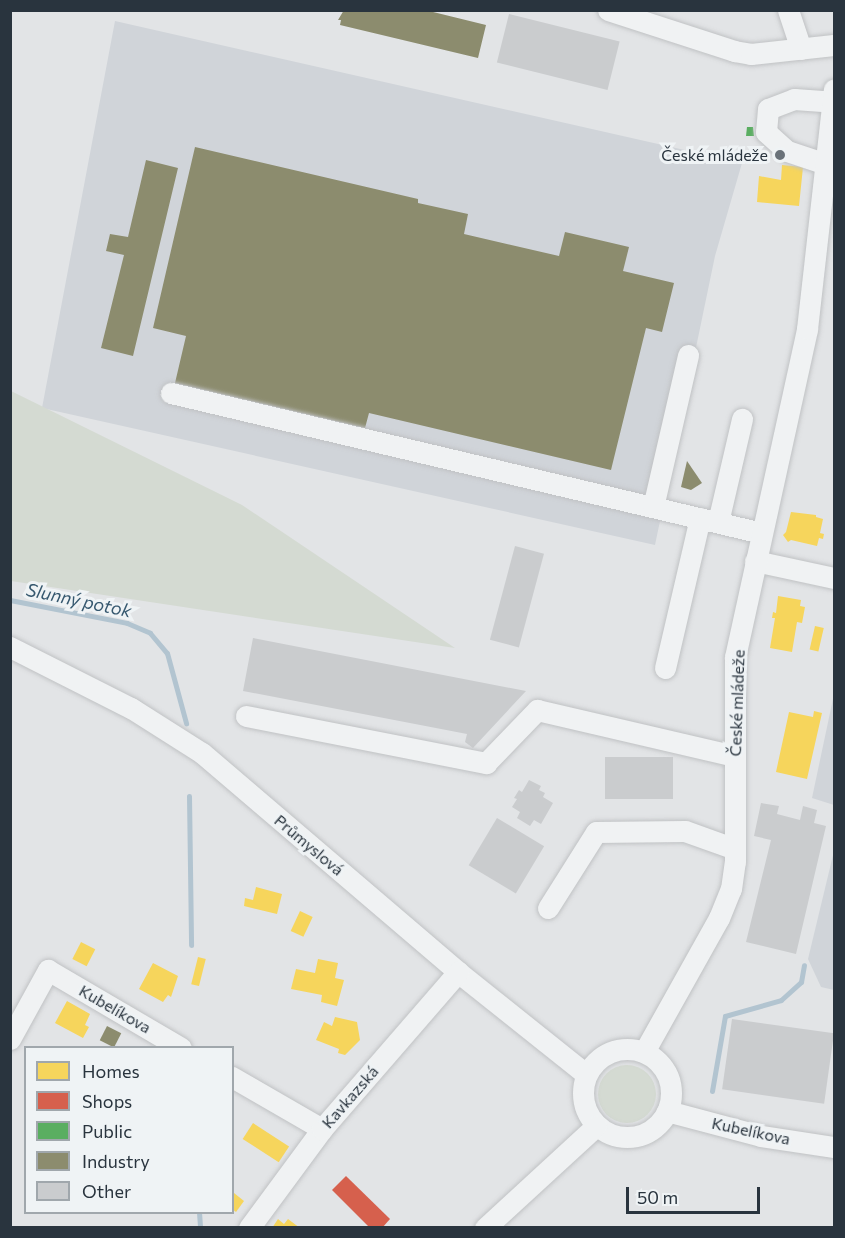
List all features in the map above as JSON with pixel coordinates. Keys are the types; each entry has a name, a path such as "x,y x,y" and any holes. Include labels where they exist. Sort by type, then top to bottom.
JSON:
{"street":[{"path":"608,10 734,51 751,54 834,45"},
{"path":"788,10 801,50"},
{"path":"826,164 787,151 766,132 768,109 794,99 834,96"},
{"name":"České mládeže","path":"644,1052 719,918 731,889 735,849 735,657 807,329 834,96"},
{"path":"653,507 688,355"},
{"path":"171,393 762,533"},
{"path":"665,668 742,419"},
{"path":"755,561 834,578"},
{"name":"Průmyslová","path":"10,647 131,708 202,753 458,972 586,1074"},
{"path":"246,716 486,763 537,710 735,756"},
{"path":"548,908 596,832 685,831 735,849"},
{"name":"Kubelíkova","path":"10,1039 48,970 179,1046"},
{"name":"Kavkazská","path":"249,1227 322,1129 458,972"},
{"path":"631,1049 644,1052 659,1062 666,1073 671,1097 667,1111 653,1129 631,1138 616,1137 596,1126 583,1105 582,1086 586,1074 599,1058 615,1050 631,1049"},
{"path":"234,1078 322,1129"},
{"name":"Kubelíkova","path":"667,1111 761,1136 834,1147"},
{"path":"485,1227 596,1126"}],"shaded area":[{"path":"115,21 742,163 715,256 655,545 42,408"},
{"path":"11,391 242,505 455,648 11,581"},
{"path":"834,694 834,805 812,798"},
{"path":"834,851 834,990 821,987 808,959"},
{"path":"621,1065 633,1065 648,1073 656,1088 656,1100 648,1115 633,1123 621,1123 606,1115 598,1100 598,1088 606,1073"}],"building: Homes":[{"path":"782,165 803,167 799,206 757,202 759,176 781,180"},
{"path":"791,512 816,515 823,519 820,533 824,534 823,539 819,538 817,546 791,540 788,542 783,535 786,532"},
{"path":"778,596 801,600 800,606 805,607 802,623 797,622 792,652 770,648 775,618 772,618 773,612 776,613"},
{"path":"815,626 824,628 818,651 810,649"},
{"path":"814,711 822,713 807,779 776,772 789,712 813,717"},
{"path":"256,887 282,894 277,914 244,906 245,898 253,900"},
{"path":"300,911 313,917 303,937 291,931"},
{"path":"81,942 95,949 87,966 72,959"},
{"path":"198,957 206,959 199,986 191,984"},
{"path":"318,959 338,963 335,978 344,980 337,1006 321,1002 322,995 291,989 296,969 315,973"},
{"path":"153,963 178,976 171,997 168,995 163,1002 139,989"},
{"path":"67,1001 90,1014 85,1025 89,1027 83,1038 55,1023"},
{"path":"335,1017 357,1022 360,1040 345,1055 338,1053 339,1049 316,1040 324,1022 332,1026"},
{"path":"253,1123 289,1146 279,1162 243,1139"},
{"path":"234,1193 244,1201 236,1212 234,1210"},
{"path":"278,1219 284,1224 288,1219 300,1228 272,1228"}],"building: Shops":[{"path":"346,1176 390,1219 382,1228 370,1228 332,1190"}],"building: Public":[{"path":"747,127 753,127 754,136 746,136"}],"building: Industry":[{"path":"344,10 425,10 486,25 478,58 340,25 341,20 338,20"},
{"path":"195,147 418,199 418,203 468,214 464,234 559,256 565,232 629,247 623,271 674,283 662,332 646,328 611,470 369,413 365,428 175,383 186,336 153,328"},
{"path":"146,160 178,168 133,356 101,348 124,255 106,251 110,234 128,237"},
{"path":"687,461 702,483 691,490 681,487"},
{"path":"107,1026 121,1033 115,1046 100,1040"}],"building: Other":[{"path":"509,14 620,42 608,90 497,63"},
{"path":"515,546 544,554 519,647 490,640"},
{"path":"253,638 526,691 473,748 465,742 467,734 243,691"},
{"path":"605,757 673,757 673,799 605,799"},
{"path":"529,780 541,786 539,790 545,793 543,797 553,803 541,824 534,820 530,826 517,818 520,812 512,807 519,790 522,792"},
{"path":"761,803 779,806 777,814 800,820 803,806 817,810 814,823 826,826 796,954 746,942 771,840 754,836"},
{"path":"497,818 544,846 516,893 469,865"},
{"path":"732,1019 834,1033 824,1104 722,1089"}],"waterway":[{"name":"Slunný potok","path":"10,600 127,623 150,633 167,653 186,723"},
{"name":"Slunný potok","path":"189,796 191,945"},
{"path":"712,1091 725,1016 781,1000 801,982 804,965"},
{"name":"Slunný potok","path":"199,1214 200,1228"}],"place":[{"name":"České mládeže","path":"780,155"}]}
